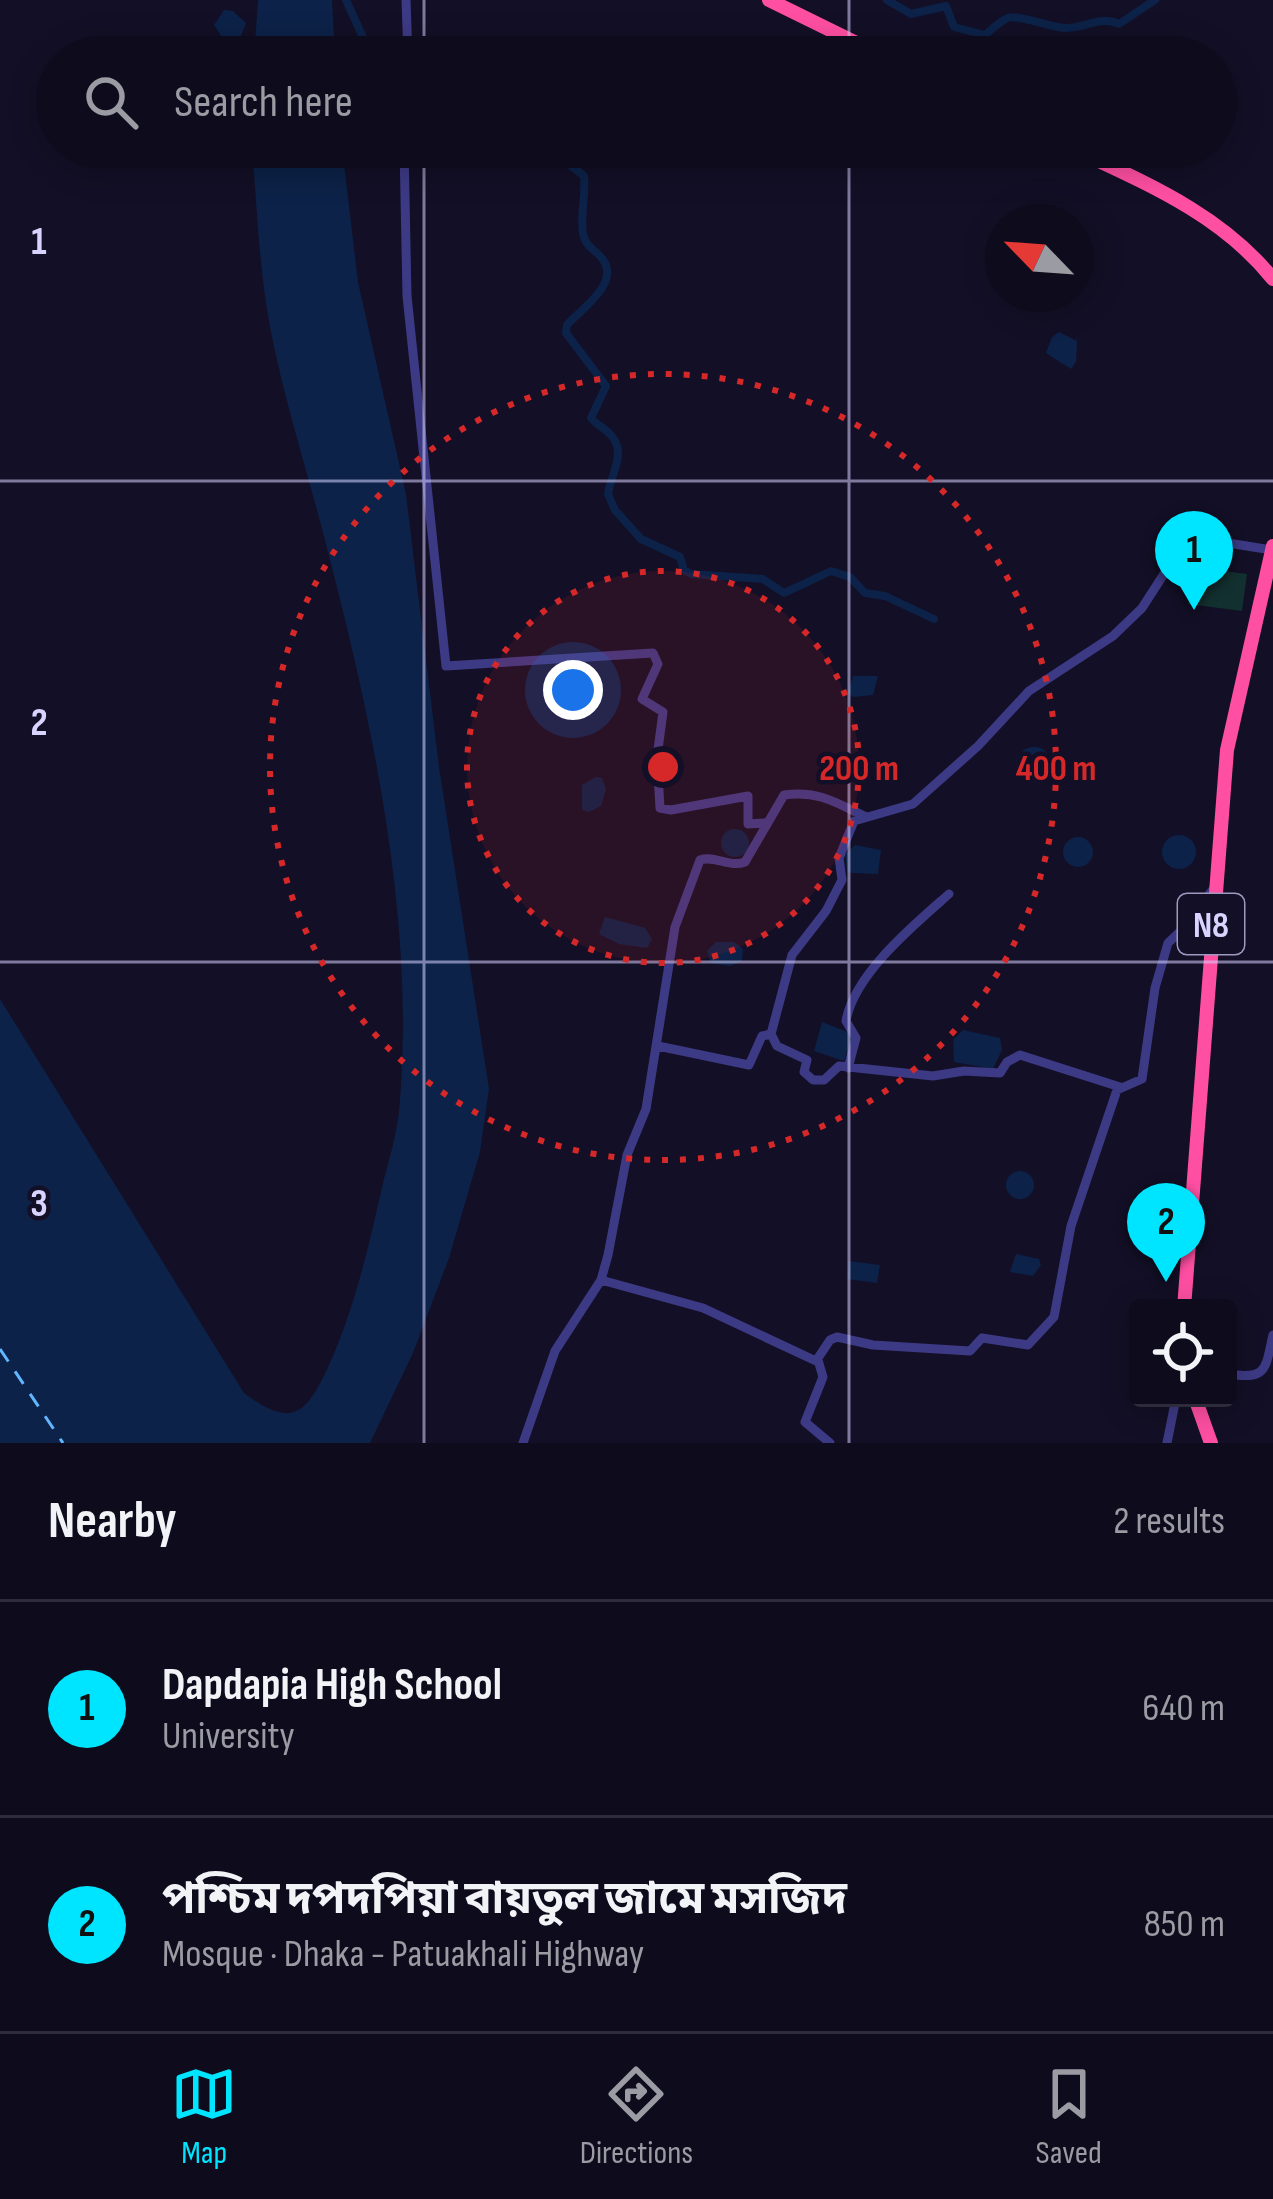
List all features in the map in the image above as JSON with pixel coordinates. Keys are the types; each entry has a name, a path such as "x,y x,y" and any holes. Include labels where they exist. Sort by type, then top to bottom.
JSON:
{"highway":[{"path":"769,0 842,36"},
{"path":"1112,168 1226,230 1273,279"},
{"name":"N8","path":"1185,1299 1230,730 1272,548"},
{"path":"1198,1407 1211,1443"}],"street":[{"path":"406,0 407,36"},
{"path":"404,168 407,296 446,666 652,653 658,664 642,699 663,712 657,757 661,808 748,796 748,824 765,823"},
{"path":"1214,888 1168,944 1155,988 1144,1072 1136,1083 1120,1088 1020,1055 1000,1073 964,1071 933,1076 854,1065 839,1066 824,1080 813,1080 804,1072 807,1060 778,1046 771,1034 792,955 842,880 839,858 854,821 913,804 991,734 1029,691 1112,636 1142,608 1174,560 1191,548 1209,540 1272,548"},
{"path":"523,1443 555,1351 601,1280 627,1155 646,1109 675,927 700,860 710,858 736,866 745,862 784,795 804,792 837,800 866,817"},
{"path":"848,1068 856,1038 846,1021 857,989 949,894"},
{"path":"658,1046 749,1065 762,1036 771,1034"},
{"path":"830,1443 805,1422 823,1378 818,1360 830,1340 970,1351 982,1338 1022,1347 1034,1341 1057,1308 1059,1274 1071,1226 1120,1088"},
{"path":"601,1280 703,1308 818,1360"},
{"path":"1237,1375 1260,1374 1273,1335"},
{"path":"1167,1443 1174,1407"}],"green space":[{"path":"1193,567 1247,574 1242,611 1188,604"}],"water":[{"path":"258,0 332,0 334,36 255,36"},
{"path":"224,10 233,11 246,23 241,36 221,36 214,25"},
{"path":"254,168 344,168 358,282 406,494 439,767 489,1089 480,1152 449,1258 413,1353 370,1443 0,1443 0,999 244,1393 274,1411 286,1413 305,1405 329,1365 360,1276 396,1130 403,1043 402,973 388,832 346,623 270,327"},
{"path":"1059,332 1077,341 1071,369 1046,353"},
{"path":"853,676 878,676 873,695 848,693"},
{"path":"1034,747 1047,752 1052,765 1047,778 1034,783 1021,778 1016,765 1021,752"},
{"path":"602,778 606,789 601,806 582,810 582,785"},
{"path":"735,829 745,833 749,843 745,853 735,857 725,853 721,843 725,833"},
{"path":"1179,835 1191,840 1196,852 1191,864 1179,869 1167,864 1162,852 1167,840"},
{"path":"1078,837 1093,852 1078,867 1063,852"},
{"path":"855,845 881,850 878,874 847,870 845,854"},
{"path":"605,917 645,928 652,939 647,948 619,944 599,934"},
{"path":"716,942 734,942 743,949 742,961 730,966 711,963 707,951"},
{"path":"822,1022 853,1034 844,1061 814,1051"},
{"path":"963,1030 1000,1038 1002,1050 993,1069 954,1062 953,1040"},
{"path":"1020,1171 1030,1175 1034,1185 1030,1195 1020,1199 1010,1195 1006,1185 1010,1175"},
{"path":"1016,1254 1039,1259 1041,1265 1033,1276 1010,1272"},
{"path":"849,1261 880,1265 877,1283 847,1279"}],"waterway":[{"path":"346,0 362,36"},
{"path":"887,0 911,14 946,6 954,27 985,35 1012,17 1064,28 1106,21 1119,24 1155,0"},
{"path":"574,168 584,176 583,234 606,265 607,275 598,294 567,325 566,333 606,386 591,418 617,447 608,494 615,510 641,539 680,557 684,570 691,574 763,579 784,593 831,571 850,577 865,593 885,596 934,619"}],"ferry route":[{"path":"0,1349 63,1443"}],"place":[{"name":"Dapdapia High School","path":"1194,610"},
{"name":"পশ্চিম দপদপিয়া বায়তুল জামে মসজিদ","path":"1166,1282"}]}
